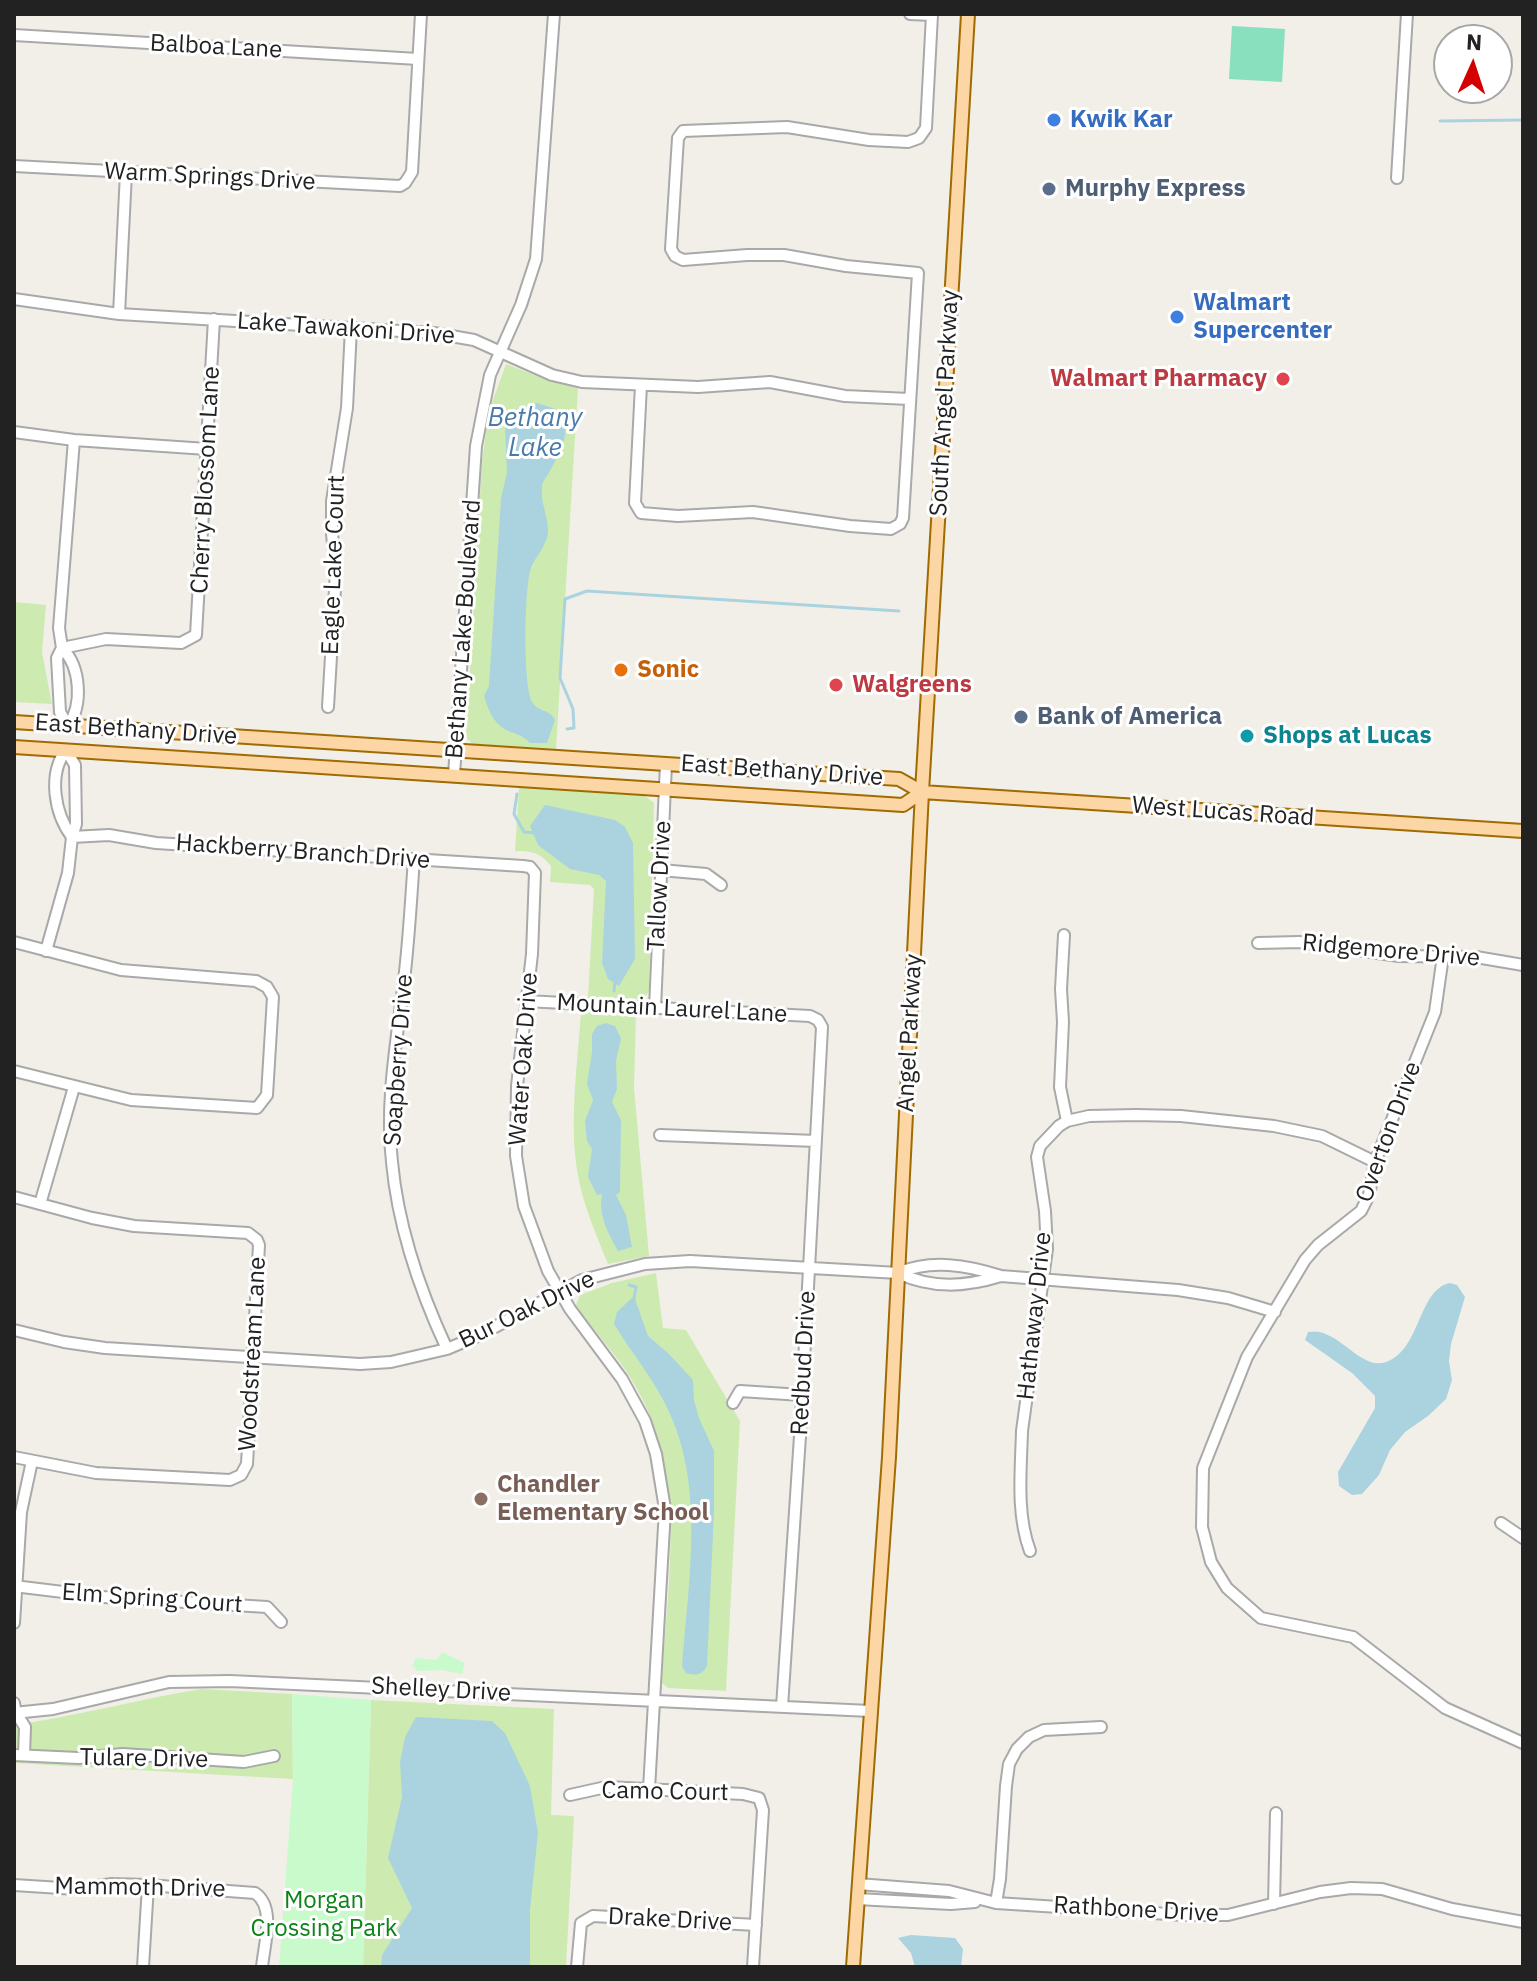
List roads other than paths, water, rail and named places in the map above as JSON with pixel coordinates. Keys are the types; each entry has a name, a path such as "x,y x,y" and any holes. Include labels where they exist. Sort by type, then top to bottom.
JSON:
{"main road":[{"name":"South Angel Parkway","path":"922,792 968,14"},
{"name":"East Bethany Drive","path":"14,722 899,779 922,792 903,805 14,747"},
{"path":"66,750 68,726"},
{"name":"West Lucas Road","path":"922,792 1523,831"},
{"name":"Angel Parkway","path":"853,1967 889,1457 922,792"}],"street":[{"path":"418,59 421,14"},
{"name":"Bethany Lake Boulevard","path":"454,775 476,446 490,375 521,305 536,259 554,14"},
{"path":"641,385 635,503 641,513 678,516 753,512 838,524 898,527 903,518 918,273 846,266 784,255 679,259 671,249 678,138 683,131 787,127 869,140 914,141 924,133 932,15 910,14"},
{"path":"1397,178 1407,14"},
{"name":"Balboa Lane","path":"14,35 418,59"},
{"name":"Warm Springs Drive","path":"14,166 393,187 405,183 412,172 418,59"},
{"path":"119,314 126,173"},
{"name":"Lake Tawakoni Drive","path":"14,299 119,314 463,337 568,379 698,387 770,382 845,396 909,399"},
{"name":"Cherry Blossom Lane","path":"62,648 106,639 181,643 192,640 198,630 214,319"},
{"name":"Eagle Lake Court","path":"328,707 336,572 332,501 347,408 351,328"},
{"path":"14,432 74,440 207,449"},
{"path":"62,648 71,657 77,693 78,712 68,726 60,712 57,658 62,648 59,628 74,440"},
{"path":"46,951 68,873 76,824 75,765 66,750 56,764 57,793 62,823 72,837"},
{"name":"Tallow Drive","path":"655,1008 666,764"},
{"name":"Hackberry Branch Drive","path":"72,837 109,835 156,843 523,866 533,870"},
{"name":"Soapberry Drive","path":"414,859 407,957 398,1009 391,1097 392,1162 416,1272 447,1349"},
{"name":"Water Oak Drive","path":"533,870 537,876 517,1086 516,1156 524,1206 548,1271 622,1379 645,1421 656,1454 665,1509 649,1789"},
{"path":"661,870 706,874 721,885"},
{"path":"1064,935 1060,1087 1067,1121 1089,1116 1181,1116 1274,1126 1322,1136 1375,1162"},
{"path":"14,942 121,970 256,981 267,987 273,997 267,1095 257,1108 131,1100 14,1071"},
{"name":"Ridgemore Drive","path":"1258,943 1299,942 1399,956 1476,957 1523,965"},
{"name":"Overton Drive","path":"1443,956 1435,1012 1375,1162 1369,1195 1361,1211 1318,1245 1305,1260 1247,1357 1203,1468 1202,1527 1211,1562 1227,1588 1261,1618 1353,1637 1445,1708 1523,1743"},
{"name":"Mountain Laurel Lane","path":"526,1001 810,1016 818,1020"},
{"name":"Redbud Drive","path":"782,1707 822,1027 818,1020"},
{"path":"40,1204 74,1087"},
{"name":"Hathaway Drive","path":"1030,1551 1022,1523 1022,1431 1047,1249 1037,1157 1040,1146 1067,1121"},
{"path":"660,1135 816,1141"},
{"name":"Woodstream Lane","path":"14,1197 134,1226 252,1235 259,1245 247,1464 241,1475 230,1480 96,1473 32,1461"},
{"name":"Bur Oak Drive","path":"14,1330 105,1348 360,1364 391,1362 447,1349 480,1335 559,1291 604,1273 645,1264 690,1261 898,1273"},
{"path":"898,1273 918,1264 972,1267 1001,1276 1043,1281 1178,1290 1228,1298 1275,1312"},
{"path":"898,1273 917,1282 970,1286 1001,1276"},
{"path":"733,1403 740,1391 802,1395"},
{"path":"14,1457 32,1461 21,1512 14,1623"},
{"path":"1501,1523 1523,1538"},
{"name":"Elm Spring Court","path":"15,1586 104,1597 267,1607 281,1622"},
{"name":"Shelley Drive","path":"15,1712 53,1709 169,1682 287,1683 870,1711"},
{"path":"15,1712 25,1727 19,1755"},
{"path":"996,1903 1006,1786 1009,1764 1017,1749 1029,1737 1044,1730 1101,1727"},
{"name":"Tulare Drive","path":"19,1755 78,1758 123,1754 244,1762 274,1756"},
{"name":"Camo Court","path":"570,1795 606,1787 743,1794 759,1798 763,1810 756,1925"},
{"path":"1274,1904 1276,1813"},
{"name":"Mammoth Drive","path":"14,1885 76,1889 112,1884 250,1891 264,1900 267,1910 262,1967"},
{"name":"Rathbone Drive","path":"858,1884 949,1891 996,1903 1213,1915 1228,1915 1320,1892 1351,1888 1382,1889 1452,1909 1523,1922"},
{"path":"143,1967 148,1885"},
{"name":"Rathbone Drive","path":"857,1899 951,1904 983,1901"},
{"name":"Drake Drive","path":"577,1967 579,1931 585,1918 601,1916 756,1925"},
{"path":"753,1967 756,1925"}],"water":[{"name":"Bethany Lake","path":"537,403 559,410 565,425 561,448 542,485 547,535 531,568 527,595 529,692 532,702 555,720 547,743 530,743 501,727 484,696 489,686 501,498 507,473 505,426 514,410"},
{"path":"545,805 615,820 625,827 633,843 635,959 619,986 608,979 602,963 606,881 599,875 570,869 538,845 530,826"},
{"path":"606,1023 615,1026 621,1038 616,1061 617,1089 612,1102 621,1120 620,1192 616,1195 626,1215 632,1247 618,1251 603,1217 602,1194 597,1195 588,1177 592,1149 587,1141 585,1121 593,1100 587,1084 592,1034 597,1026"},
{"path":"1450,1283 1457,1285 1465,1297 1451,1344 1449,1361 1452,1380 1446,1399 1405,1432 1390,1450 1379,1475 1362,1494 1352,1495 1339,1486 1338,1472 1375,1408 1375,1396 1352,1373 1305,1340 1308,1332 1329,1335 1367,1360 1386,1362 1406,1345 1431,1296"},
{"path":"634,1296 648,1336 693,1380 699,1418 714,1451 707,1666 696,1674 686,1673 682,1666 690,1570 691,1504 680,1441 657,1389 614,1324 617,1312"},
{"path":"416,1717 492,1721 505,1733 530,1786 538,1833 530,1910 530,1967 381,1967 382,1955 412,1908 388,1858 402,1797 400,1762 405,1737"},
{"path":"911,1935 955,1938 963,1949 961,1967 915,1967 911,1953 898,1938"}],"waterway":[{"path":"1440,121 1523,120"},
{"path":"567,729 574,728 573,709 560,678 565,599 587,591 899,611"},
{"path":"517,794 514,814 524,832 536,833"},
{"path":"614,991 615,982"},
{"path":"629,1285 636,1287 634,1299"}],"place":[{"name":"Kwik Kar","path":"1054,120"},
{"name":"Murphy Express","path":"1049,189"},
{"name":"Walmart Supercenter","path":"1177,317"},
{"name":"Walmart Pharmacy","path":"1283,379"},
{"name":"Sonic","path":"621,670"},
{"name":"Walgreens","path":"836,685"},
{"name":"Bank of America","path":"1021,717"},
{"name":"Shops at Lucas","path":"1247,736"},
{"name":"Chandler Elementary School","path":"481,1499"}],"park label":[{"name":"Morgan Crossing Park","path":"324,1915"}]}
